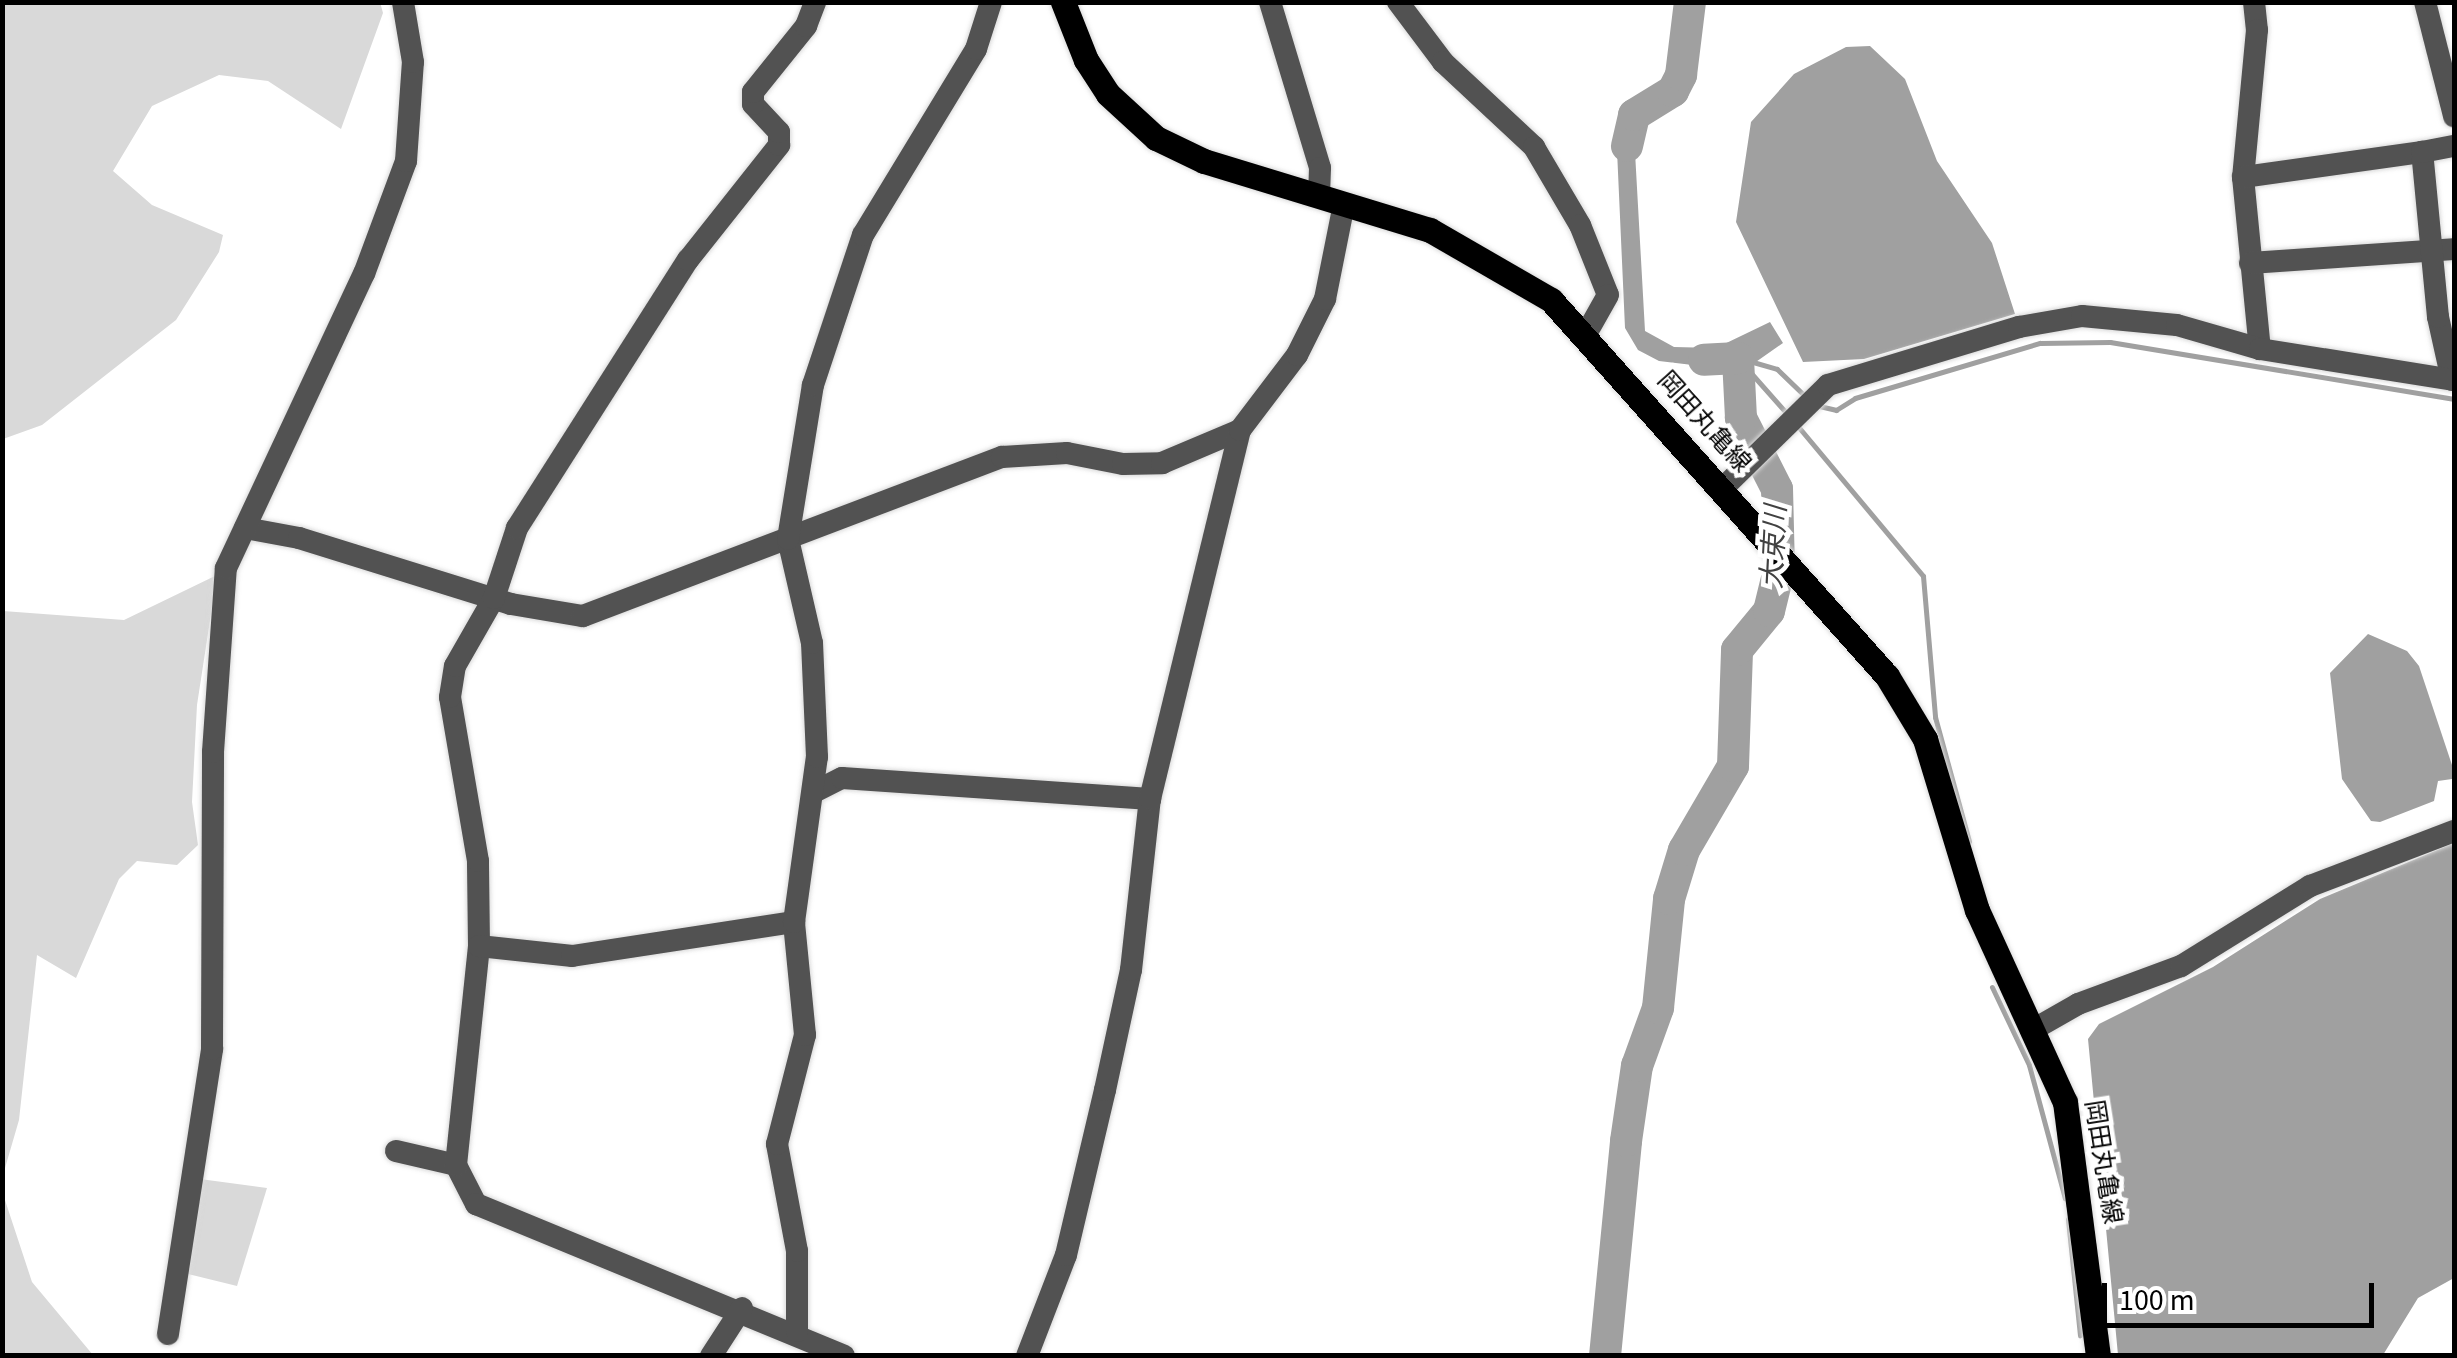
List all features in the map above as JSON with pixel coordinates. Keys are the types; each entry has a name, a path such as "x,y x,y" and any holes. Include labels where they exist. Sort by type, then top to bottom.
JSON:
{"main road":[{"name":"岡田丸亀線","path":"1063,2 1101,83 1156,138 1204,161 1319,194 1476,252 1550,300 1723,488 1909,707 1936,768 1977,910 2036,1028 2070,1124 2098,1356"}],"street":[{"path":"168,1334 212,1049 219,629 226,568 364,274 406,162 413,62 403,2"},
{"path":"815,2 806,26 753,92 753,104 779,132 779,145 688,260 517,528 494,598 455,666 450,696 478,860 479,946 456,1165 476,1204 798,1331 844,1356"},
{"path":"798,1331 797,1251 778,1144 805,1035 794,922 814,792 812,642 788,540 813,385 863,235 976,49 991,2"},
{"path":"1270,2 1320,168 1319,194"},
{"path":"1398,2 1443,62 1534,147 1580,225 1608,295 1585,336"},
{"path":"2254,2 2257,30 2243,177 2260,349"},
{"path":"2426,2 2454,116"},
{"path":"2243,177 2454,146"},
{"path":"1723,488 1800,409 2019,328 2082,316 2177,325 2260,349 2453,380 2443,250 2422,152"},
{"path":"1027,1356 1066,1255 1105,1090 1131,970 1150,799 1240,430 1297,355 1324,299 1344,204"},
{"path":"2250,264 2443,250"},
{"path":"245,528 299,538 494,598 582,616 788,540 840,513 967,475 1002,457 1068,453 1122,464 1162,463 1240,430"},
{"path":"814,792 842,778 1150,799"},
{"path":"2036,1028 2078,1004 2181,966 2310,886 2454,831"},
{"path":"479,946 572,956 794,922"},
{"path":"396,1152 456,1165"},
{"path":"712,1356 742,1308"}],"shaded area":[{"path":"380,2 383,13 341,129 268,81 219,75 152,106 113,171 152,205 223,235 219,252 176,320 42,425 3,439 3,3"},
{"path":"1870,46 1905,79 1937,161 1992,243 2015,314 1864,359 1803,362 1736,222 1751,122 1794,74 1846,47"},
{"path":"1638,99 1646,113 1634,134 1645,331 1674,347 1716,348 1770,322 1783,343 1743,371 1659,361 1638,350 1625,328 1616,128"},
{"path":"217,575 197,705 192,802 198,845 177,865 137,861 119,879 76,978 37,955 19,1120 3,1175 3,611 124,620"},
{"path":"2368,634 2407,651 2419,666 2454,771 2452,779 2438,781 2434,801 2380,822 2371,821 2342,779 2330,673"},
{"path":"2454,843 2454,1278 2418,1298 2383,1355 2118,1355 2088,1039 2099,1024 2213,967 2320,899"},
{"path":"200,1179 267,1188 237,1286 180,1272"},
{"path":"2,1191 32,1282 93,1355 3,1355"}],"waterway":[{"name":"大束川","path":"1627,146 1634,115 1673,91 1681,75 1690,2"},
{"path":"1815,405 1836,410 1855,398 2040,343 2110,342 2454,399"},
{"name":"大束川","path":"1605,1356 1626,1141 1637,1066 1658,1008 1669,899 1684,850 1733,766 1737,650 1769,611 1779,570 1777,489 1741,418 1738,358 1704,360"},
{"path":"1746,360 1777,369 1807,398"},
{"path":"1743,364 1789,416"},
{"path":"1796,424 1923,576 1935,717 1969,841"},
{"path":"1992,987 2029,1065 2065,1198"},
{"path":"2068,1219 2080,1335"}]}
